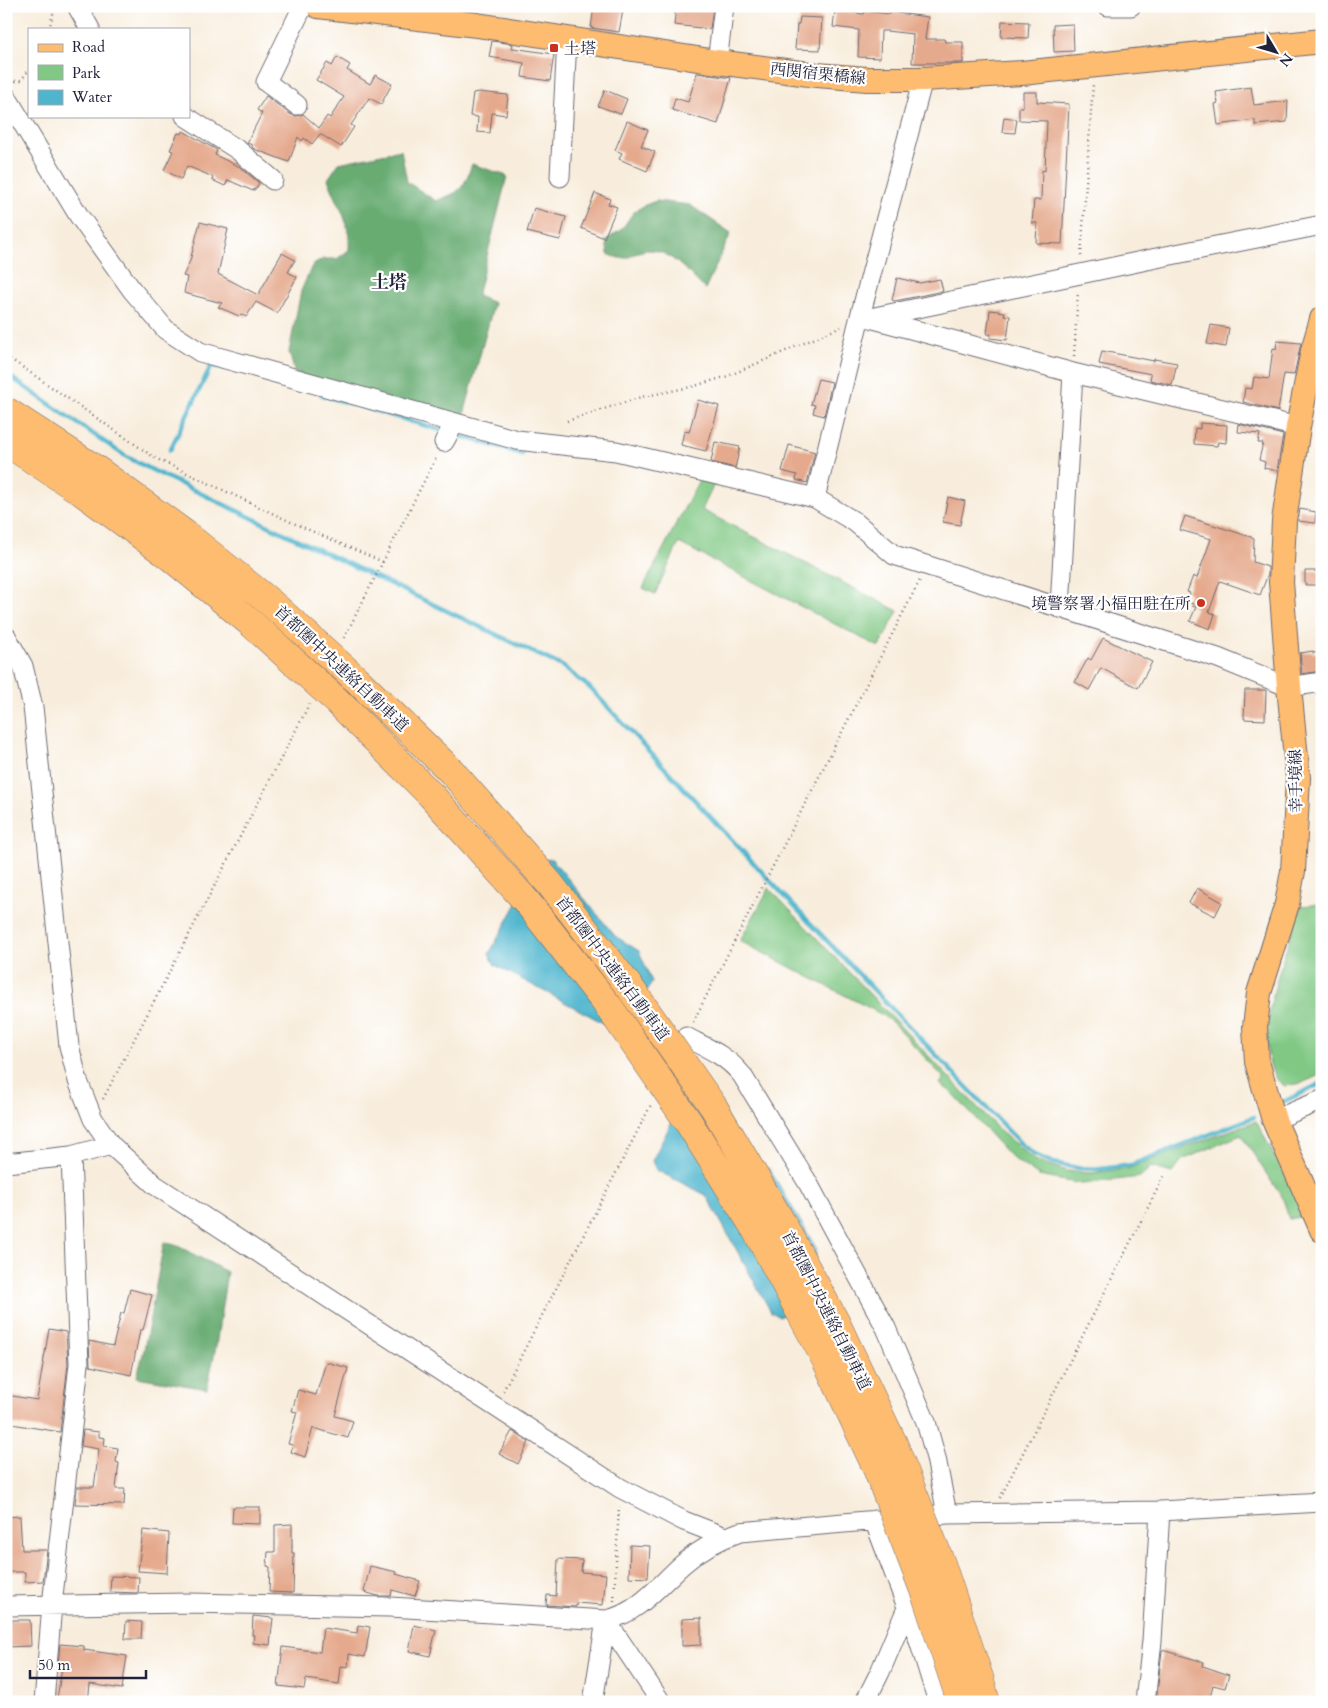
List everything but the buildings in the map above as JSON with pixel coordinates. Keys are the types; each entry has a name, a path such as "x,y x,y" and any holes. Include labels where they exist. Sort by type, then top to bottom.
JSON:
{"highway":[{"name":"首都圏中央連絡自動車道","path":"6,411 97,470 186,534 271,603 356,679 452,772 550,884 631,988 713,1106 778,1216 836,1323 901,1463 941,1564 986,1702"},
{"name":"首都圏中央連絡自動車道","path":"6,442 82,492 168,555 252,624 337,701 431,795 527,902 609,1007 689,1123 756,1230 827,1362 877,1469 926,1596 961,1702"}],"main road":[{"name":"西関宿栗橋線","path":"318,6 477,25 717,62 867,79 923,79 1022,73 1322,41"},
{"name":"幸手境線","path":"1322,319 1318,350 1298,427 1284,521 1281,582 1298,778 1293,870 1287,904 1259,993 1254,1028 1257,1062 1274,1120 1322,1230"}],"street":[{"path":"77,6 89,28"},
{"path":"297,105 266,82 303,6"},
{"path":"717,62 724,6"},
{"path":"1108,6 1131,6"},
{"path":"560,177 567,39"},
{"path":"815,498 864,319 923,79"},
{"path":"6,96 79,216 132,290 166,330 200,352 453,424 517,440 616,451 815,498 855,522 894,555 1218,658 1289,687 1322,682"},
{"path":"188,118 238,150 273,180"},
{"path":"864,319 1079,273 1322,225"},
{"path":"864,319 1074,373 1298,427"},
{"path":"1060,608 1074,373"},
{"path":"444,442 453,424"},
{"path":"6,636 23,666 33,707 69,1046 78,1082 93,1118 111,1145 155,1185 620,1488 684,1521 725,1537"},
{"path":"686,1037 725,1057 742,1075 808,1183 886,1328 926,1422 936,1458 947,1514"},
{"path":"1274,1120 1322,1100"},
{"path":"6,1163 71,1156 111,1145"},
{"path":"44,1702 52,1606 80,1364 71,1156"},
{"path":"6,1606 189,1603 390,1607 606,1620 617,1618 629,1611 684,1563 708,1545 740,1532 947,1514 1160,1511 1322,1502"},
{"path":"1145,1702 1152,1641 1160,1511"},
{"path":"874,1520 907,1608 938,1702"},
{"path":"865,1702 907,1608"},
{"path":"593,1702 606,1620"},
{"path":"606,1620 661,1702"}],"path":[{"path":"49,28 55,6"},
{"path":"1074,373 1079,273 1094,66"},
{"path":"6,77 16,81 21,80 28,71"},
{"path":"567,420 641,397 692,387 728,376 825,333 864,319"},
{"path":"6,356 155,458 383,562"},
{"path":"341,643 444,442"},
{"path":"686,1037 928,566"},
{"path":"93,1118 313,696"},
{"path":"495,1405 654,1098"},
{"path":"992,1514 1165,1174"},
{"path":"606,1620 613,1611 620,1488"}],"green space":[{"path":"401,150 407,182 436,201 456,192 464,184 472,164 507,176 477,296 494,303 462,422 295,373 289,352 301,291 312,266 323,259 337,259 349,250 346,221 328,179 339,163"},
{"path":"656,201 690,205 731,233 705,289 672,258 656,251 642,251 626,258 608,254 606,240 622,229 633,213 643,206"},
{"path":"700,478 716,480 702,510 898,611 879,647 679,543 655,594 643,588"},
{"path":"769,888 1002,1133 1035,1160 1067,1171 1091,1173 1129,1168 1256,1121 1305,1213 1300,1217 1289,1219 1283,1199 1241,1135 1182,1160 1172,1173 1151,1167 1140,1177 1082,1184 1039,1176 1012,1158 950,1091 940,1084 944,1078 892,1022 879,1013 740,941"},
{"path":"1321,904 1322,1074 1302,1083 1285,1086 1275,1077 1268,1057 1269,1014 1281,967 1301,906"},
{"path":"164,1242 178,1246 227,1272 216,1346 207,1389 137,1377 144,1350"}],"water":[{"path":"552,859 615,936 639,951 652,982 624,1034 495,965 489,954 541,860"},
{"path":"695,1091 758,1169 769,1168 817,1249 815,1259 792,1311 779,1316 771,1312 706,1195 656,1170 652,1161 686,1094"}],"waterway":[{"path":"170,450 211,366 225,368"},
{"path":"6,374 125,456 562,666 589,687 790,902 1021,1144 1035,1155 1054,1163 1077,1168 1100,1169 1131,1165 1254,1117"},
{"path":"322,395 444,431"},
{"path":"454,434 522,454"},
{"path":"1283,1102 1322,1083"}],"place":[{"name":"土塔","path":"554,48"},
{"name":"境警察署小福田駐在所","path":"1201,603"}],"district":[{"name":"土塔","path":"389,282"}]}
